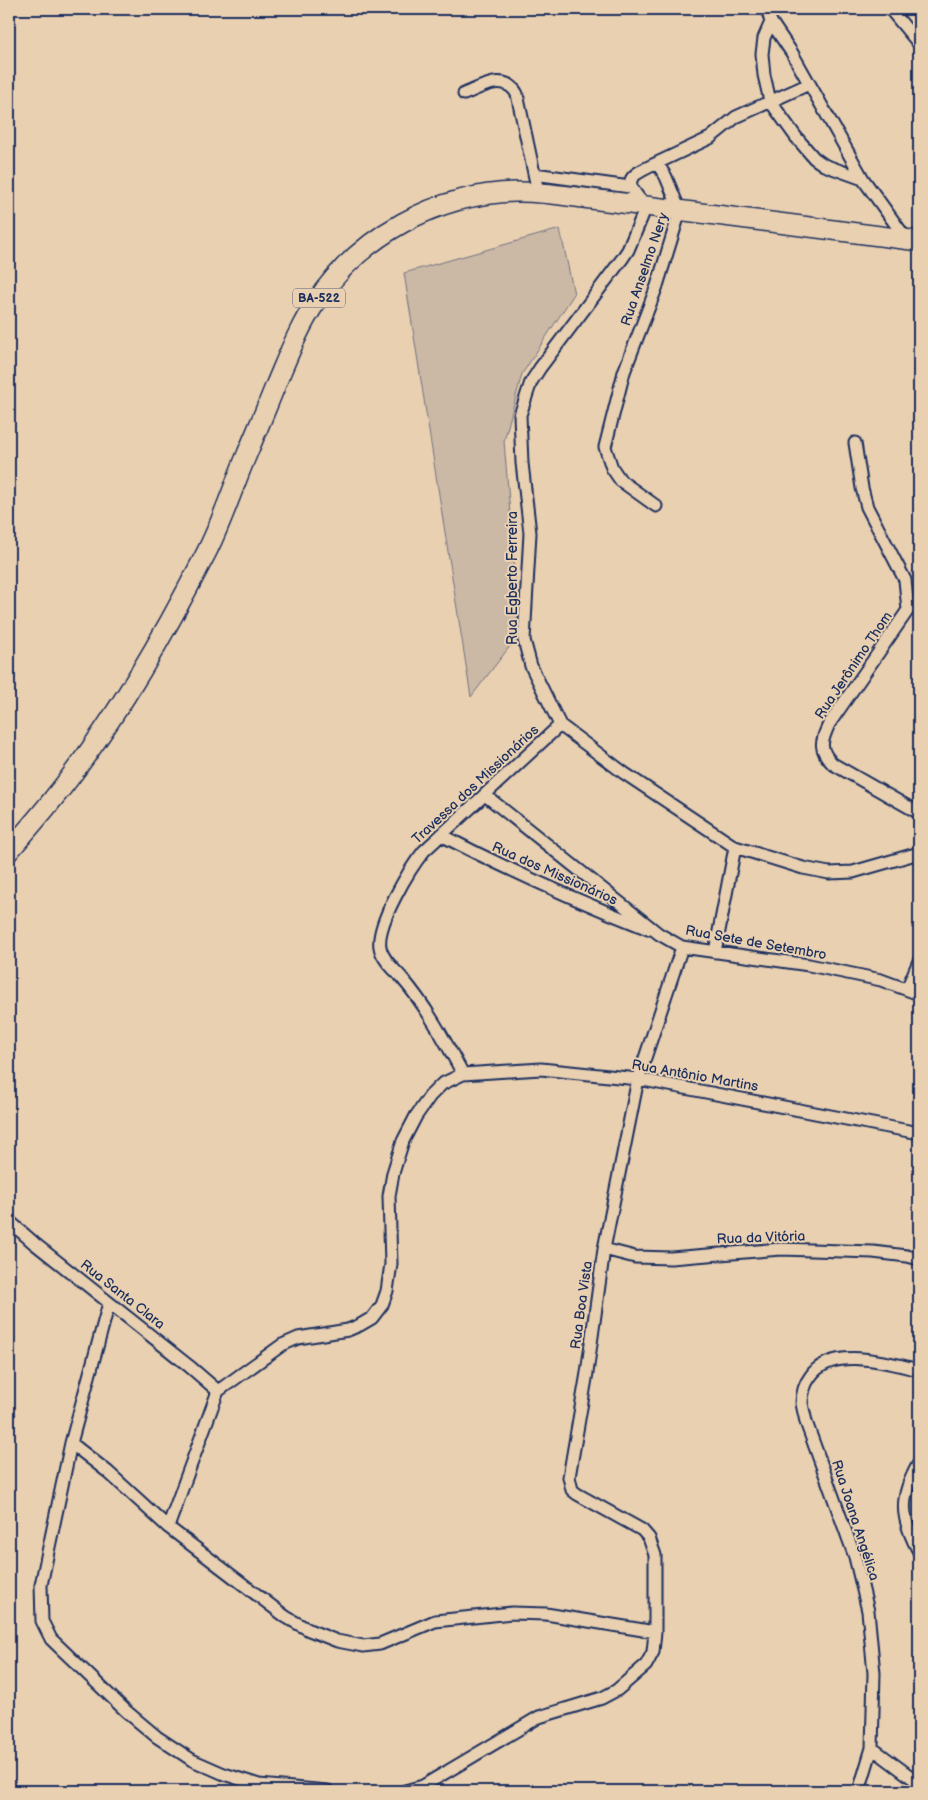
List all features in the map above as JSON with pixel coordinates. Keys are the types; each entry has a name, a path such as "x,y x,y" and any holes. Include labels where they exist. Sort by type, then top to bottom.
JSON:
{"main road":[{"name":"BA-522","path":"9,851 50,803 97,738 159,640 208,551 282,370 305,320 316,302 352,258 401,223 430,209 466,198 515,192 536,183 646,207 913,240"}],"street":[{"path":"767,9 771,22 863,179 913,240"},
{"path":"890,9 919,44"},
{"path":"771,22 764,38 762,54 764,75 770,101 814,158 824,165 863,179"},
{"path":"464,94 500,82 510,85 517,94 536,183 630,187"},
{"path":"646,207 630,187 631,180 640,171 710,138 736,117 809,84"},
{"name":"Rua Anselmo Nery","path":"656,506 621,480 612,468 605,447 624,372 656,286 680,211 666,177 657,163"},
{"name":"Rua Egberto Ferreira","path":"646,207 625,254 531,382 520,416 522,462 530,533 524,640 531,666 560,725 624,773 735,847 802,868 829,873 853,872 919,853"},
{"path":"855,443 867,507 905,580 914,610"},
{"name":"Rua Jerônimo Thom","path":"914,610 830,724 822,739 824,751 833,764 919,814"},
{"name":"Travessa dos Missionários","path":"463,1074 438,1028 412,990 380,949 380,935 413,865 441,835 560,725"},
{"name":"Rua Sete de Setembro","path":"485,795 659,934 682,947 809,965 881,980 919,994"},
{"name":"Rua dos Missionários","path":"441,835 471,851 594,908 659,934"},
{"path":"715,952 735,847"},
{"name":"Rua Boa Vista","path":"655,1632 655,1555 649,1538 642,1530 578,1494 570,1485 569,1477 587,1373 604,1249 638,1078 682,947"},
{"path":"907,989 919,961"},
{"name":"Rua Antônio Martins","path":"463,1074 541,1069 638,1078 919,1133"},
{"path":"168,1527 218,1390 282,1345 298,1338 348,1330 372,1318 382,1304 390,1264 388,1196 403,1141 416,1116 430,1096 442,1084 463,1074"},
{"name":"Rua Santa Clara","path":"9,1221 218,1390"},
{"name":"Rua da Vitória","path":"604,1249 635,1257 671,1258 780,1248 873,1252 919,1259"},
{"path":"109,1303 71,1443 41,1585 42,1621 51,1639 126,1711 157,1737 192,1760 224,1774 259,1785 328,1791"},
{"name":"Rua Joana Angélica","path":"860,1791 872,1748 874,1673 868,1611 855,1557 806,1422 802,1404 803,1391 814,1371 824,1364 838,1360 855,1359 919,1370"},
{"path":"71,1443 108,1472 168,1527 286,1618 337,1641 363,1646 380,1644 435,1621 512,1612 554,1615 655,1632 653,1652 646,1665 617,1690 602,1698 539,1717 423,1786 406,1791"},
{"path":"919,1463 906,1490 904,1504 910,1532 919,1552"},
{"path":"872,1748 919,1782"}],"shaded area":[{"path":"560,229 574,294 522,374 504,441 520,633 471,697 404,273"}]}
